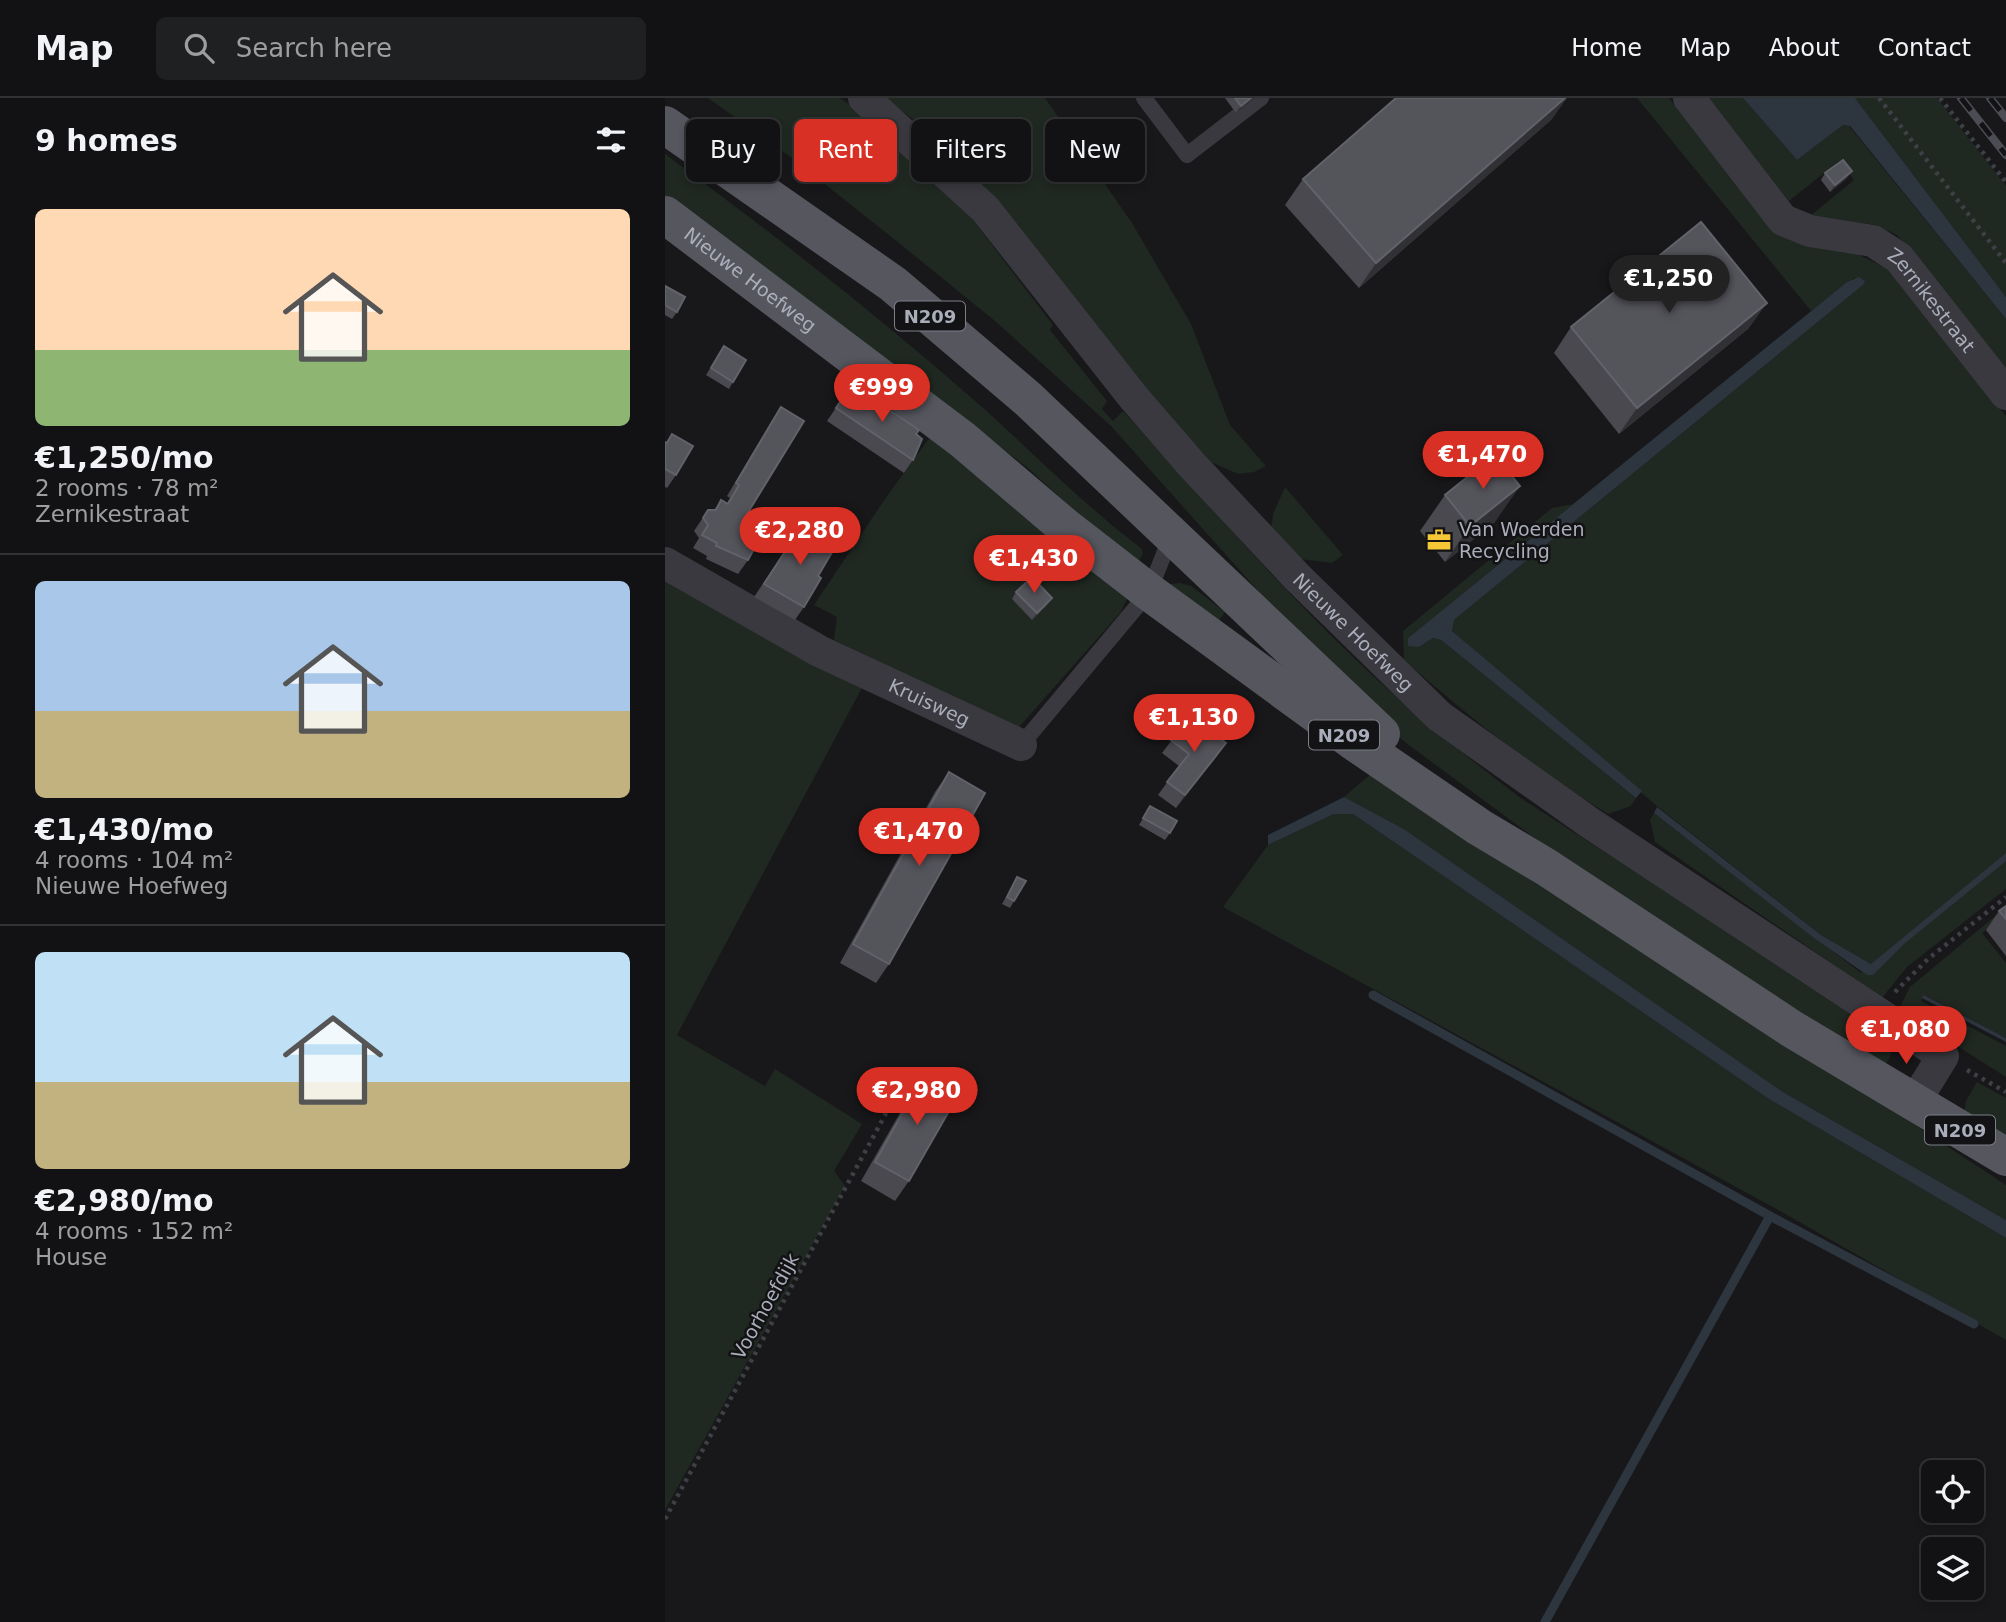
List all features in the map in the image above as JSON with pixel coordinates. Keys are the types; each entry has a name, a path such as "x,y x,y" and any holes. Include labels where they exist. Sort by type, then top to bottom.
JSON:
{"main road":[{"name":"Nieuwe Hoefweg","path":"665,125 893,284 1028,400 1366,723 1486,815 1546,867"},
{"name":"Nieuwe Hoefweg","path":"665,215 963,440 1064,526 1149,593 1353,741 1479,827 1546,867 1698,968 2006,1157"}],"street":[{"name":"Nieuwe Hoefweg","path":"863,98 985,209 1134,398 1297,577 1439,716 1590,823 1943,1056"},
{"name":"Zernikestraat","path":"1689,98 1783,220 1810,231 1873,241 1899,258 2006,394"},
{"name":"Kruisweg","path":"665,563 819,650 1021,745"},
{"path":"1914,1103 1943,1056"}],"lane":[{"path":"1144,98 1187,155 1261,98"},
{"name":"Kruisweg","path":"1021,745 1149,593 1171,536"}],"path":[{"path":"1879,98 2006,263"},
{"path":"1940,98 2006,182"},
{"path":"1895,992 1928,959 2006,897"},
{"path":"1943,1056 2006,1092"},
{"name":"Voorhoefdijk","path":"665,1520 890,1106"}],"shaded area":[{"path":"708,98 840,98 868,119 794,119 794,160 780,149 780,119 737,119"},
{"path":"885,98 1045,98 1060,119 1045,119 1045,182 1103,182 1132,223 1191,324 1230,425 1266,466 1254,472 1238,474 1211,462 1144,389 1006,214 976,182 1031,182 1031,119 913,119"},
{"path":"1637,98 1669,98 1776,233 1799,242 1853,252 1889,269 2006,416 2006,889 1907,967 1882,998 1655,842 1650,820 1654,813 1861,973 1871,964 1821,935 1658,807 1452,631 1454,620 1863,285 1854,278 1811,311"},
{"path":"1705,98 1743,98 1797,160 1843,125 1849,126 2006,319 2006,370 1897,235 1876,225 1810,216 1854,180 1839,161 1789,201"},
{"path":"1743,98 1855,98 2006,297 2006,319 1850,126 1843,125 1797,160"},
{"path":"1855,98 1937,98 2006,186 2006,297"},
{"path":"897,146 911,159 911,182 935,182 967,212 1053,325 1050,330 1107,401 1102,409 1113,421 1123,411 1263,566 1371,674 1435,730 1522,799 1886,1032 1892,1049 1884,1067 1574,867 1410,746 1358,703 1111,426 995,321 822,182 897,182"},
{"path":"665,154 686,170 686,182 702,182 744,213 899,336 974,400 1141,548 1143,553 1136,567 1028,468 665,197"},
{"path":"1859,277 1865,281 1863,285 1454,620 1452,631 1642,791 1636,798 1441,640 1433,638 1419,647 1408,646 1408,638 1847,282"},
{"path":"933,433 1129,595 1120,613 1020,726 1014,727 834,640 837,617 814,605"},
{"path":"1285,487 1343,555 1332,563 1300,559 1271,530 1273,514"},
{"path":"1573,504 1408,638 1419,647 1433,638 1441,640 1636,798 1631,806 1608,814 1503,742 1404,660 1403,631 1552,508"},
{"path":"665,580 863,686 677,1035 765,1086 775,1069 862,1124 834,1171 845,1186 665,1510"},
{"path":"1171,584 1191,586 1225,612 1213,629 1164,590"},
{"path":"1373,772 1403,788 2006,1185 2006,1220 1783,1092 1404,829 1344,797"},
{"path":"1344,797 1404,829 1783,1092 2006,1220 2006,1238 1769,1099 1353,814 1334,814 1268,845 1268,835"},
{"path":"1657,807 1821,935 1871,964 2006,853 2006,861 1904,944 1873,975 1867,975 1814,938 1654,813"},
{"path":"1334,814 1353,814 1769,1099 2006,1238 2006,1340 1789,1216 1223,907 1268,845"},
{"path":"2006,907 2006,913 1982,933 2006,963 2006,1038 1925,995 1921,1001 2006,1046 2006,1077 1899,1009 1910,987"},
{"path":"1924,995 2006,1038 2006,1042 1922,998"},
{"path":"1977,1082 2006,1098 2006,1139 1964,1114 1966,1101"}],"building":[{"path":"1235,98 1251,98 1241,106"},
{"path":"1396,98 1565,98 1376,263 1303,179"},
{"path":"1843,160 1852,171 1835,185 1825,173"},
{"path":"1701,222 1767,303 1637,408 1571,327"},
{"path":"665,286 685,297 677,312 665,305"},
{"path":"724,346 746,360 733,382 711,368"},
{"path":"848,390 884,414 888,409 919,430 916,434 922,439 913,460 836,408"},
{"path":"781,407 804,421 747,514 767,525 748,560 716,546 717,543 702,535 708,525 703,518 708,510 716,510 721,500 728,504 739,485 736,483"},
{"path":"672,434 693,446 676,475 665,469 665,442 667,443"},
{"path":"1495,455 1520,486 1470,526 1445,495"},
{"path":"801,527 835,547 804,607 764,584"},
{"path":"1032,577 1052,598 1037,613 1016,592"},
{"path":"1190,716 1226,743 1185,795 1167,782 1189,754 1171,740"},
{"path":"949,772 985,793 889,964 853,944"},
{"path":"1150,806 1177,821 1170,833 1143,818"},
{"path":"1017,877 1026,881 1014,901 1007,897"},
{"path":"2006,906 2006,919 1999,911"},
{"path":"925,1073 960,1092 909,1181 875,1162"}],"waterway":[{"path":"1373,995 1770,1216 1974,1324"},
{"path":"1545,1622 1770,1216"}],"railway":[{"path":"1961,98 2006,155"},
{"path":"1990,98 2006,118"}],"place":[{"name":"Van Woerden Recycling","path":"1439,540"}]}
